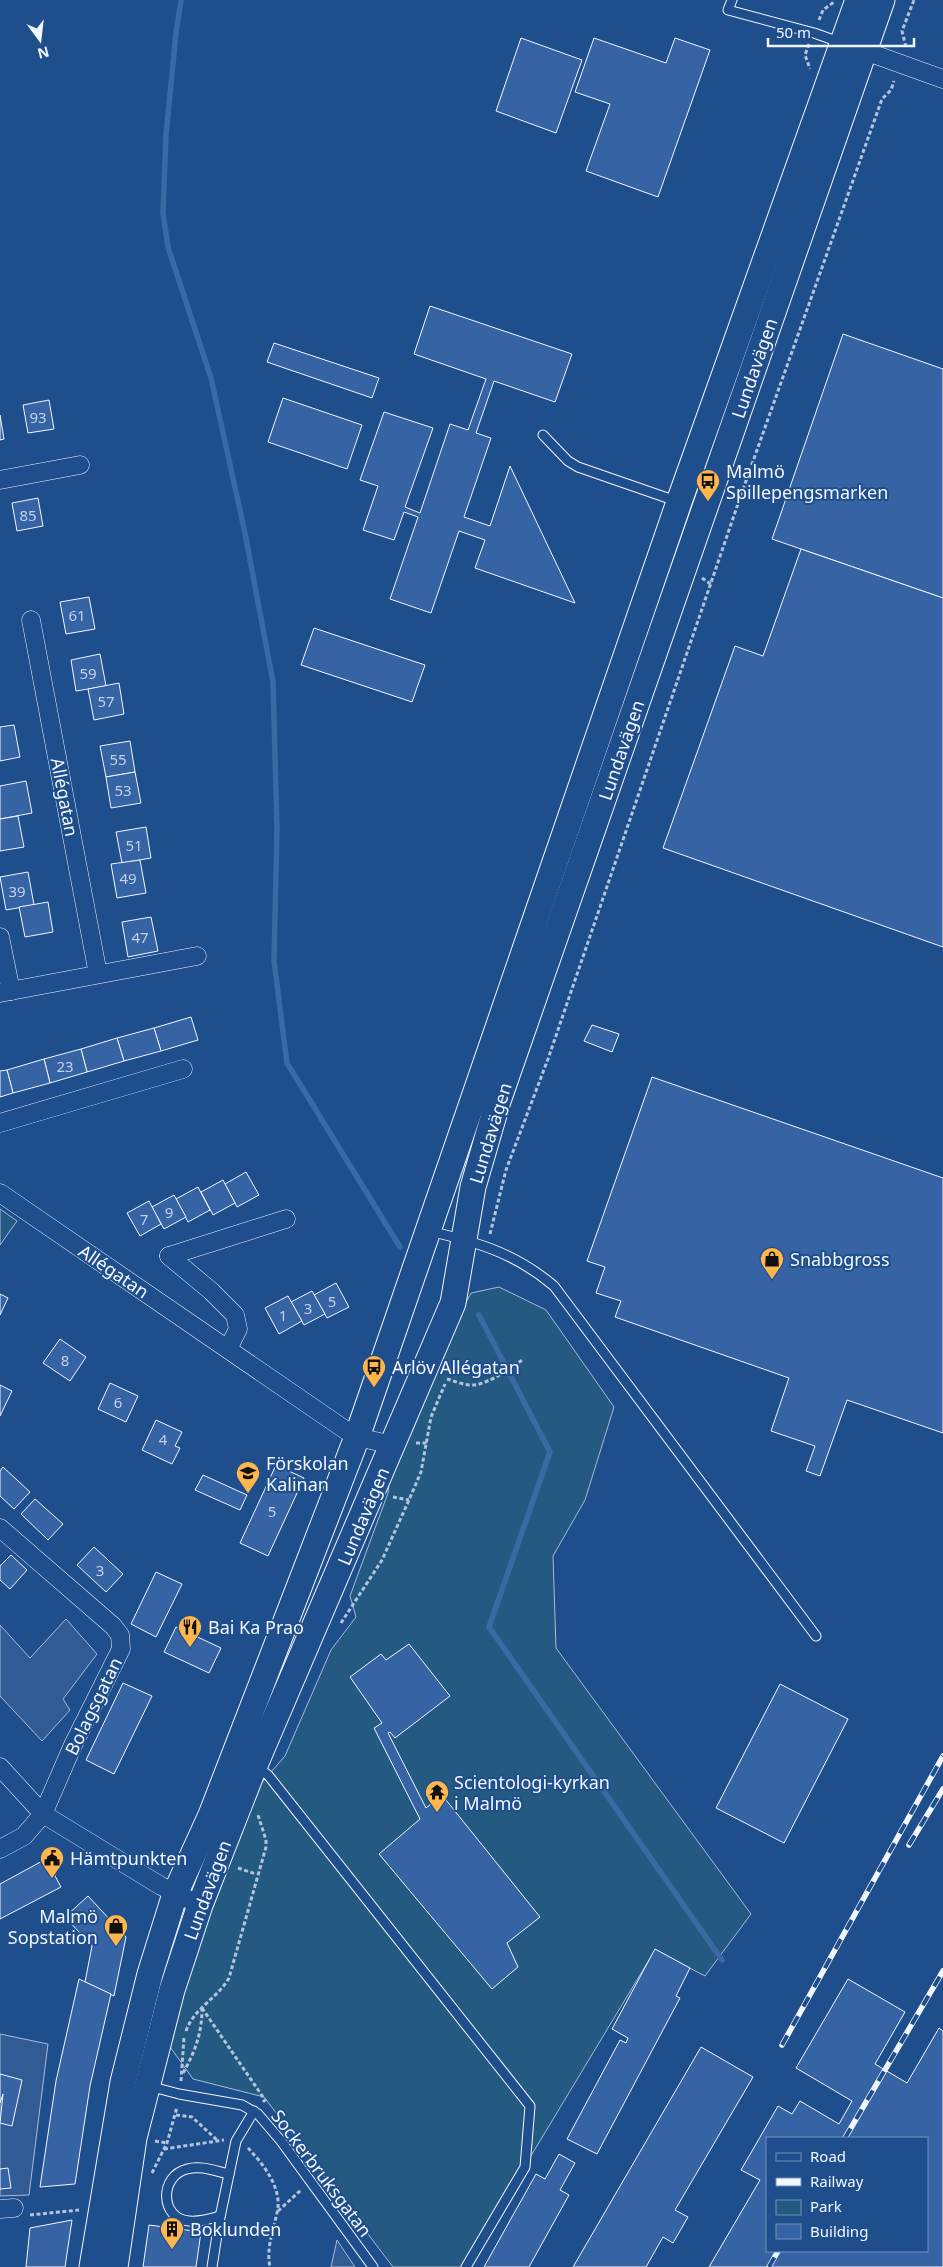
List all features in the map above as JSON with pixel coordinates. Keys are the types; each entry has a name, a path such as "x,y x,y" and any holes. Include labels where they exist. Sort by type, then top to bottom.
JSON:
{"main road":[{"name":"Lundavägen","path":"853,47 858,0"},
{"name":"Lundavägen","path":"115,2267 134,2138 136,2084 150,1974 175,1894 211,1815 357,1437 428,1231 692,506 853,47 882,0"},
{"name":"Lundavägen","path":"92,2267 136,2084 172,1990 200,1904 255,1765 453,1303 475,1242 473,1187 498,1101 692,506"}],"street":[{"path":"853,47 943,79"},
{"path":"0,480 80,465"},
{"name":"Allégatan","path":"31,620 98,974"},
{"path":"0,937 5,992 196,956"},
{"path":"0,1123 183,1068"},
{"name":"Allégatan","path":"0,1193 357,1437 393,1445"},
{"path":"228,1348 238,1329 235,1314 169,1256 286,1219"},
{"name":"Bolagsgatan","path":"0,1528 113,1626 120,1635 121,1650 73,1745 43,1814 24,1836 0,1849"},
{"path":"0,1767 43,1814 175,1894 200,1904"}],"lane":[{"path":"732,0 728,10 814,33 853,47"},
{"path":"544,435 568,461 578,467 692,506"},
{"path":"428,1231 475,1242 517,1259 536,1271 554,1286 816,1636"},
{"path":"255,1765 268,1775 530,2106 525,2167 466,2267"},
{"name":"Sockerbruksgatan","path":"136,2084 242,2105 254,2111 271,2128 309,2183 373,2267"},
{"path":"212,2267 220,2216 236,2141 254,2111"},
{"path":"220,2216 204,2220 187,2221 174,2214 166,2202 166,2189 172,2177 185,2169 201,2167 229,2174"}],"path":[{"path":"475,1242 506,1170 548,1059 742,495 882,99 891,90 906,45 902,31 914,0"},
{"path":"447,1379 463,1384 475,1385 524,1359"},
{"path":"337,1630 382,1560 409,1500 421,1472 431,1417 450,1370"},
{"path":"390,1497 409,1500"},
{"path":"202,2008 202,2028 194,2053 182,2075 184,2038 191,2020 202,2008 222,1990 228,1978 266,1846 266,1840 257,1812"},
{"path":"202,2008 265,2100 254,2111"},
{"path":"176,2115 192,2117 217,2140"},
{"path":"164,2149 217,2140 236,2141 243,2144 258,2158 274,2184 277,2193 278,2212 272,2230 268,2258 270,2267"},
{"path":"278,2212 309,2183"},
{"path":"7,2209 27,2215 82,2210"}],"green space":[{"path":"0,1209 17,1221 0,1245"},
{"path":"499,1287 546,1310 614,1407 585,1500 553,1556 556,1648 751,1914 705,1976 655,1950 464,2267 393,2267 264,2097 193,2079 168,2044 178,1989 251,1795 285,1756 331,1650 356,1617 350,1596 388,1493 391,1467 448,1337 471,1293"}],"shaded area":[{"path":"66,1619 97,1654 63,1699 70,1710 42,1741 0,1696 0,1625 30,1658"},
{"path":"0,2034 48,2044 29,2195 0,2196"},
{"path":"337,2240 355,2267 331,2267"}],"building":[{"path":"521,38 582,60 556,133 496,111"},
{"path":"594,38 666,63 675,38 710,50 658,197 586,171 610,104 575,92"},
{"path":"430,306 572,354 555,402 494,381 476,433 491,438 464,517 490,526 510,466 575,603 475,568 485,540 459,531 431,613 390,599 418,517 404,512 394,540 363,530 378,486 360,480 384,412 433,428 405,507 420,513 450,424 468,430 486,379 414,354"},
{"path":"843,334 943,369 943,598 772,539"},
{"path":"274,343 379,378 372,398 267,362"},
{"path":"283,398 362,425 347,469 268,442"},
{"path":"49,400 54,429 28,433 23,405"},
{"path":"0,415 4,439 0,440"},
{"path":"38,498 43,526 17,531 12,503"},
{"path":"801,549 943,598 943,947 663,848 735,646 763,656"},
{"path":"89,597 95,629 66,634 60,602"},
{"path":"314,628 425,665 412,702 301,665"},
{"path":"100,654 106,686 76,691 71,660"},
{"path":"119,683 124,714 94,720 88,689"},
{"path":"14,725 20,757 0,761 0,727"},
{"path":"130,741 135,772 106,777 100,746"},
{"path":"135,772 141,803 111,808 106,777"},
{"path":"26,781 32,813 0,819 0,786"},
{"path":"18,816 24,847 0,851 0,819"},
{"path":"146,827 151,858 122,863 116,832"},
{"path":"140,860 146,893 117,898 111,864"},
{"path":"28,872 34,905 6,910 0,877"},
{"path":"48,902 53,932 25,937 19,907"},
{"path":"151,917 158,951 128,957 122,922"},
{"path":"191,1017 198,1040 161,1051 154,1028"},
{"path":"592,1025 619,1034 612,1052 584,1041"},
{"path":"154,1028 161,1051 124,1061 117,1038"},
{"path":"117,1038 124,1061 87,1072 81,1049"},
{"path":"81,1049 87,1072 50,1083 44,1059"},
{"path":"44,1059 50,1083 13,1093 7,1070"},
{"path":"7,1070 13,1093 0,1097 0,1071"},
{"name":"Snabbgross","path":"652,1077 943,1178 943,1433 847,1400 820,1476 806,1471 815,1446 771,1431 789,1378 615,1317 621,1301 596,1293 605,1267 587,1261"},
{"path":"246,1172 259,1195 237,1207 225,1184"},
{"path":"223,1180 235,1203 213,1215 201,1192"},
{"path":"198,1187 210,1210 188,1222 176,1199"},
{"path":"174,1195 186,1217 164,1229 152,1207"},
{"path":"149,1201 161,1224 140,1236 127,1213"},
{"path":"336,1283 349,1307 327,1318 314,1295"},
{"path":"312,1291 325,1314 304,1325 291,1302"},
{"path":"0,1294 8,1298 0,1315"},
{"path":"288,1296 302,1321 279,1334 265,1308"},
{"path":"60,1339 86,1357 70,1381 43,1363"},
{"path":"110,1383 138,1396 126,1422 98,1409"},
{"path":"0,1385 12,1391 0,1416"},
{"path":"156,1420 182,1432 175,1446 180,1448 172,1464 142,1450"},
{"path":"276,1465 304,1478 268,1556 240,1543"},
{"path":"3,1467 30,1492 14,1509 0,1496 0,1471"},
{"path":"203,1475 247,1495 240,1510 195,1490"},
{"path":"35,1499 63,1524 48,1540 21,1514"},
{"path":"94,1547 123,1574 106,1592 77,1565"},
{"path":"11,1555 27,1570 10,1589 0,1580 0,1566"},
{"path":"156,1572 182,1584 156,1637 131,1624"},
{"path":"176,1627 221,1648 209,1673 164,1652"},
{"name":"Scientologi-kyrkan i Malmö","path":"409,1644 450,1696 395,1738 390,1732 388,1733 426,1808 442,1795 540,1917 507,1943 518,1967 492,1989 379,1854 420,1819 374,1728 382,1723 350,1677 381,1654 386,1660"},
{"path":"123,1683 152,1696 114,1774 86,1760"},
{"path":"780,1684 848,1719 784,1843 716,1808"},
{"path":"46,1859 61,1887 0,1919 0,1884"},
{"path":"88,1896 126,1937 114,1996 85,1982 92,1946 65,1917"},
{"path":"655,1949 690,1968 676,1996 680,1998 597,2154 567,2139 620,2040 626,2043 628,2038 612,2029"},
{"path":"79,1979 111,1994 90,2086 75,2184 40,2187 56,2081"},
{"path":"848,1979 905,2012 875,2064 907,2083 939,2028 943,2031 943,2267 709,2267 760,2180 741,2170 778,2106 792,2114 800,2101 839,2124 852,2101 796,2068"},
{"path":"701,2047 753,2077 675,2210 688,2217 673,2243 663,2237 646,2267 573,2267"},
{"path":"0,2074 22,2080 12,2126 0,2123 3,2094 0,2103"},
{"path":"559,2154 575,2163 560,2190 569,2195 529,2267 484,2267 536,2174 545,2179"},
{"path":"8,2168 11,2188 0,2189 0,2169"},
{"path":"72,2220 65,2267 26,2267 30,2228"},
{"name":"Boklunden","path":"149,2225 201,2232 196,2267 143,2267"}],"waterway":[{"path":"181,0 166,135 163,213 168,247 211,378 245,533 273,682 277,828 274,961 287,1063 400,1247"},
{"path":"479,1315 550,1452 489,1627 722,1960"}],"railway":[{"path":"782,2045 943,1756"},
{"path":"909,1845 943,1789"},
{"path":"846,2137 943,1971"},
{"path":"769,2267 777,2252"}],"place":[{"name":"Malmö Spillepengsmarken","path":"708,502"},
{"name":"Snabbgross","path":"772,1280"},
{"name":"Arlöv Allégatan","path":"374,1388"},
{"name":"Förskolan Kalinan","path":"248,1494"},
{"name":"Bai Ka Prao","path":"190,1648"},
{"name":"Scientologi-kyrkan i Malmö","path":"437,1813"},
{"name":"Hämtpunkten","path":"52,1879"},
{"name":"Malmö Sopstation","path":"116,1947"},
{"name":"Boklunden","path":"172,2250"}]}
